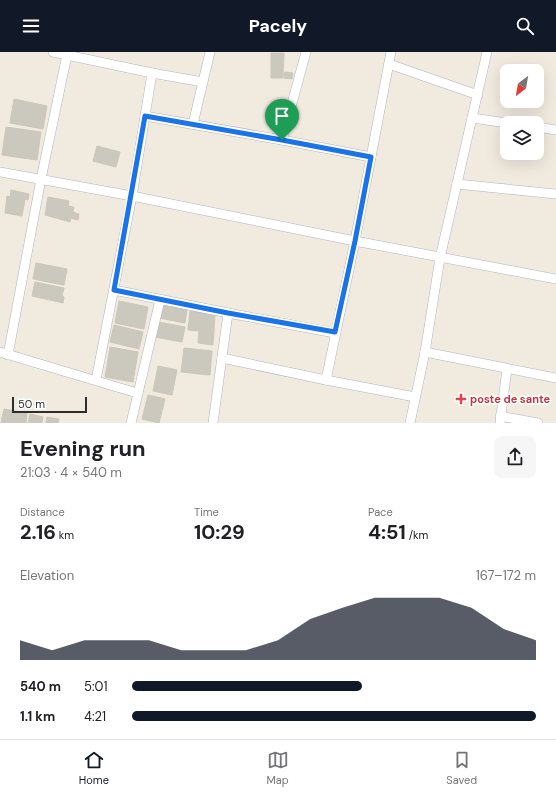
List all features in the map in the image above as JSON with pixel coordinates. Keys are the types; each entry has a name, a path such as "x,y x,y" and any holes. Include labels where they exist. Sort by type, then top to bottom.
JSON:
{"street":[{"path":"53,52 203,82"},
{"path":"193,124 210,52"},
{"path":"282,140 306,52"},
{"path":"326,380 355,241 391,52"},
{"path":"410,423 425,352 440,258 487,52"},
{"path":"67,55 4,353 137,393"},
{"path":"388,64 478,95"},
{"path":"96,380 132,196 152,73"},
{"path":"145,116 371,157"},
{"path":"472,118 500,122"},
{"path":"544,128 556,130"},
{"path":"0,172 132,196 440,258 556,279"},
{"path":"457,184 556,194"},
{"path":"114,290 228,313 335,332"},
{"path":"131,423 160,300"},
{"path":"213,423 228,313"},
{"path":"425,352 556,378"},
{"path":"222,358 415,397"},
{"path":"507,369 500,420 538,423"}],"building":[{"path":"271,53 284,53 283,78 271,78"},
{"path":"285,72 293,73 292,79 284,78"},
{"path":"14,99 47,106 43,129 10,123"},
{"path":"6,127 41,132 37,160 2,155"},
{"path":"97,146 120,152 116,167 93,161"},
{"path":"11,190 29,194 28,200 25,199 22,216 5,213 7,196 10,197"},
{"path":"48,197 69,201 68,206 74,207 73,212 79,214 78,220 71,218 70,222 45,215"},
{"path":"36,263 67,269 64,285 33,279"},
{"path":"35,282 64,288 62,295 64,297 63,303 32,296"},
{"path":"119,301 148,307 144,329 115,323"},
{"path":"162,305 187,310 185,323 159,318"},
{"path":"190,311 215,314 213,345 198,343 199,331 188,330"},
{"path":"158,322 185,327 182,342 155,337"},
{"path":"114,325 143,332 139,349 110,342"},
{"path":"110,347 138,352 133,382 105,377"},
{"path":"184,348 212,351 210,375 181,372"},
{"path":"158,366 177,370 172,395 153,391"},
{"path":"148,395 165,399 159,423 142,419"},
{"path":"4,409 27,413 26,423 1,423"},
{"path":"30,414 43,417 42,423 28,423"},
{"path":"47,417 59,419 58,423 46,423"}],"place":[{"name":"poste de sante","path":"461,399"}],"route":[{"path":"145,116 282,140 371,157 355,241 335,332 228,313 114,290 132,196 145,116"}]}
